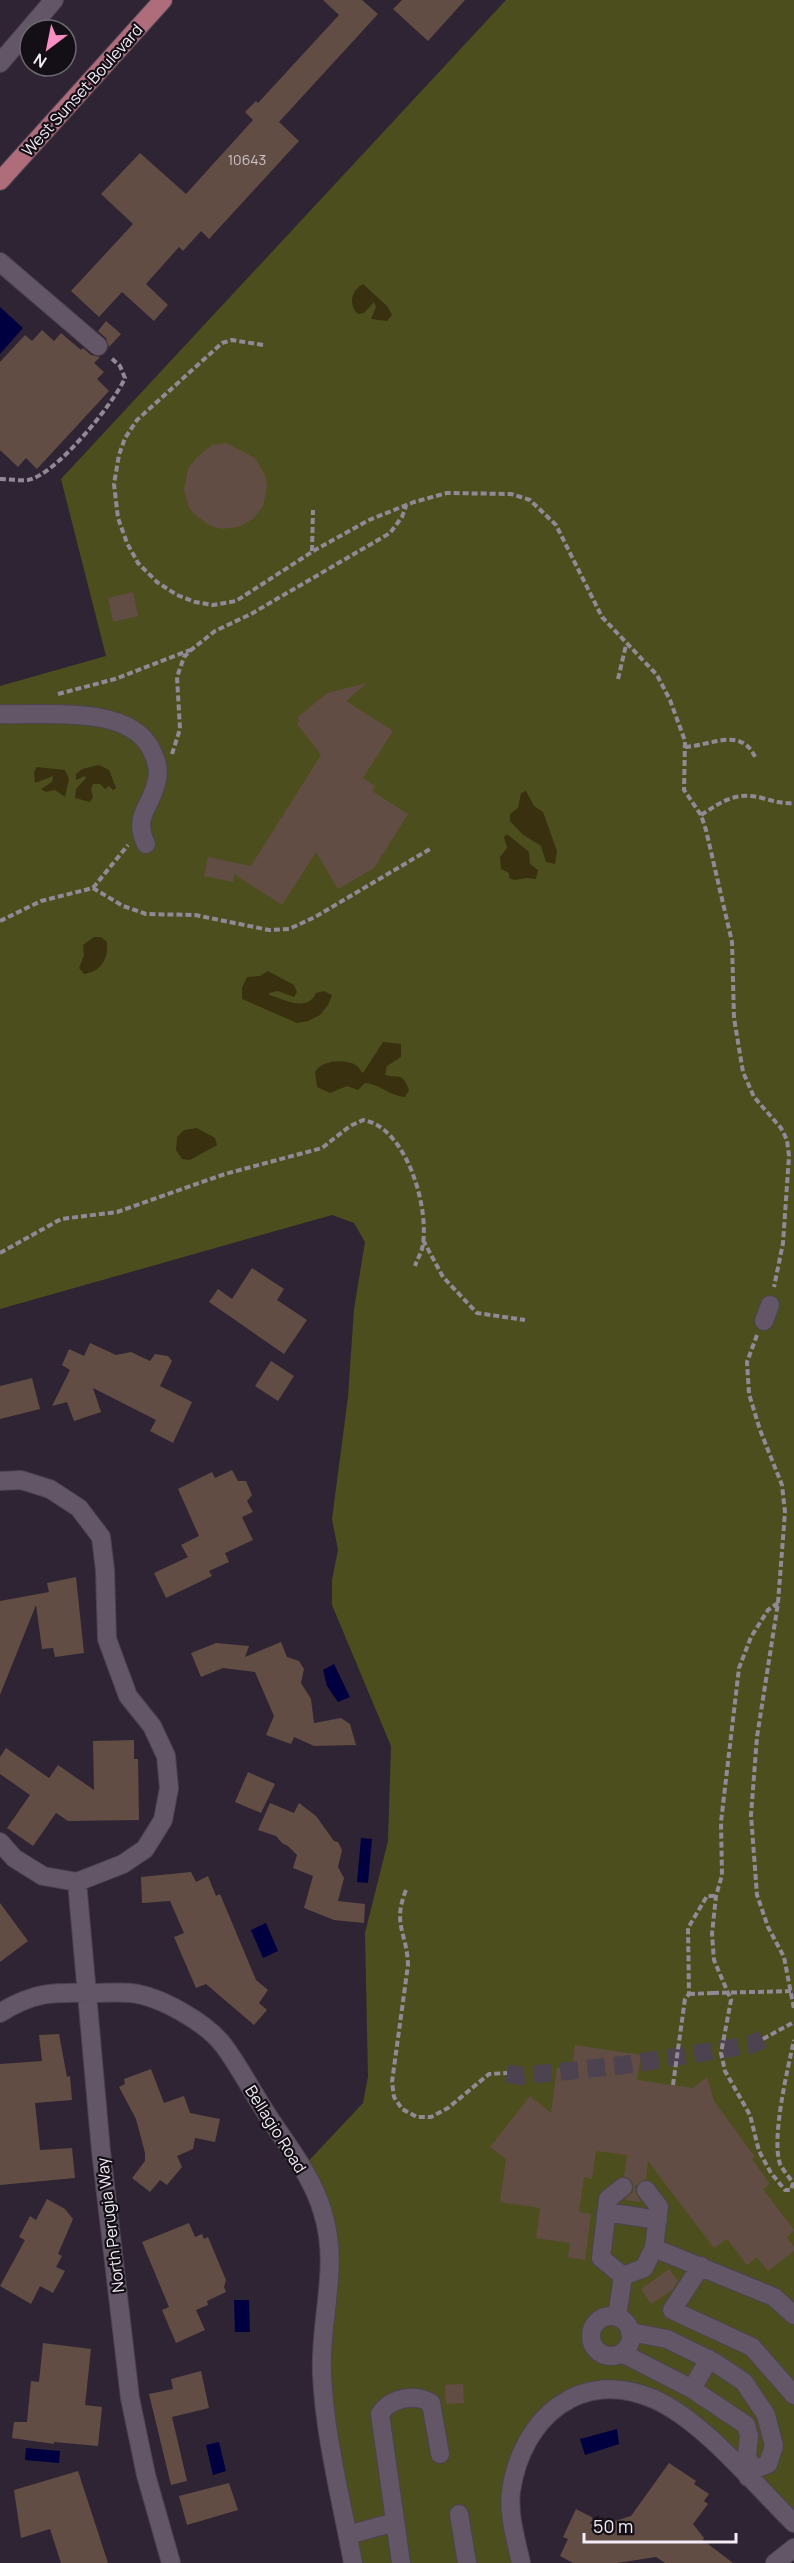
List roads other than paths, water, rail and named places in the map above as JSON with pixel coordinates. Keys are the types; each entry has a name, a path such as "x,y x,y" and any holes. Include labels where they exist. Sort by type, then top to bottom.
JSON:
{"main road":[{"name":"West Sunset Boulevard","path":"0,180 164,0"}],"street":[{"path":"0,63 54,0"},
{"path":"0,262 98,346"},
{"path":"0,714 92,716 124,723 145,738 158,763 159,776 154,793 142,814 143,837"},
{"path":"0,1481 21,1479 50,1490 79,1508 101,1537 105,1570 107,1639 128,1696 152,1726 166,1756 169,1788 163,1820 145,1848 123,1864 77,1882 43,1876 14,1858 0,1842"},
{"name":"North Perugia Way","path":"77,1882 101,2151 130,2398 146,2475 171,2563"},
{"name":"Bellagio Road","path":"0,2013 18,2001 54,1991 133,1993 161,2002 193,2019 223,2045 271,2120 293,2148 323,2212 330,2243 330,2294 322,2373 324,2403 354,2563"},
{"path":"623,2187 608,2199 601,2258 624,2276"},
{"path":"624,2276 644,2268 654,2248 659,2207 646,2190"},
{"path":"606,2212 658,2220"},
{"path":"654,2248 774,2297 794,2315"},
{"path":"701,2266 672,2310 752,2347 794,2395"},
{"path":"617,2317 624,2276"},
{"path":"604,2317 617,2317 627,2324 630,2332 630,2343 622,2353 610,2356 598,2351 591,2339 591,2332 598,2321 604,2317"},
{"path":"630,2332 667,2340 709,2359 744,2382 768,2422 774,2446 768,2464 750,2473"},
{"path":"622,2353 692,2389 746,2425 750,2473"},
{"path":"692,2389 709,2359"},
{"path":"520,2563 511,2513 510,2493 528,2441 552,2412 576,2394 603,2387 621,2389 654,2399 705,2434 750,2473 794,2523"},
{"path":"401,2563 380,2414 384,2408 395,2400 423,2397 431,2403 440,2454"},
{"path":"748,2432 768,2422"},
{"path":"459,2514 467,2563"},
{"path":"348,2535 395,2522"},
{"path":"775,2563 794,2548"}],"tunnel":[{"path":"507,2073 520,2076 624,2065 750,2045 763,2039"}]}
